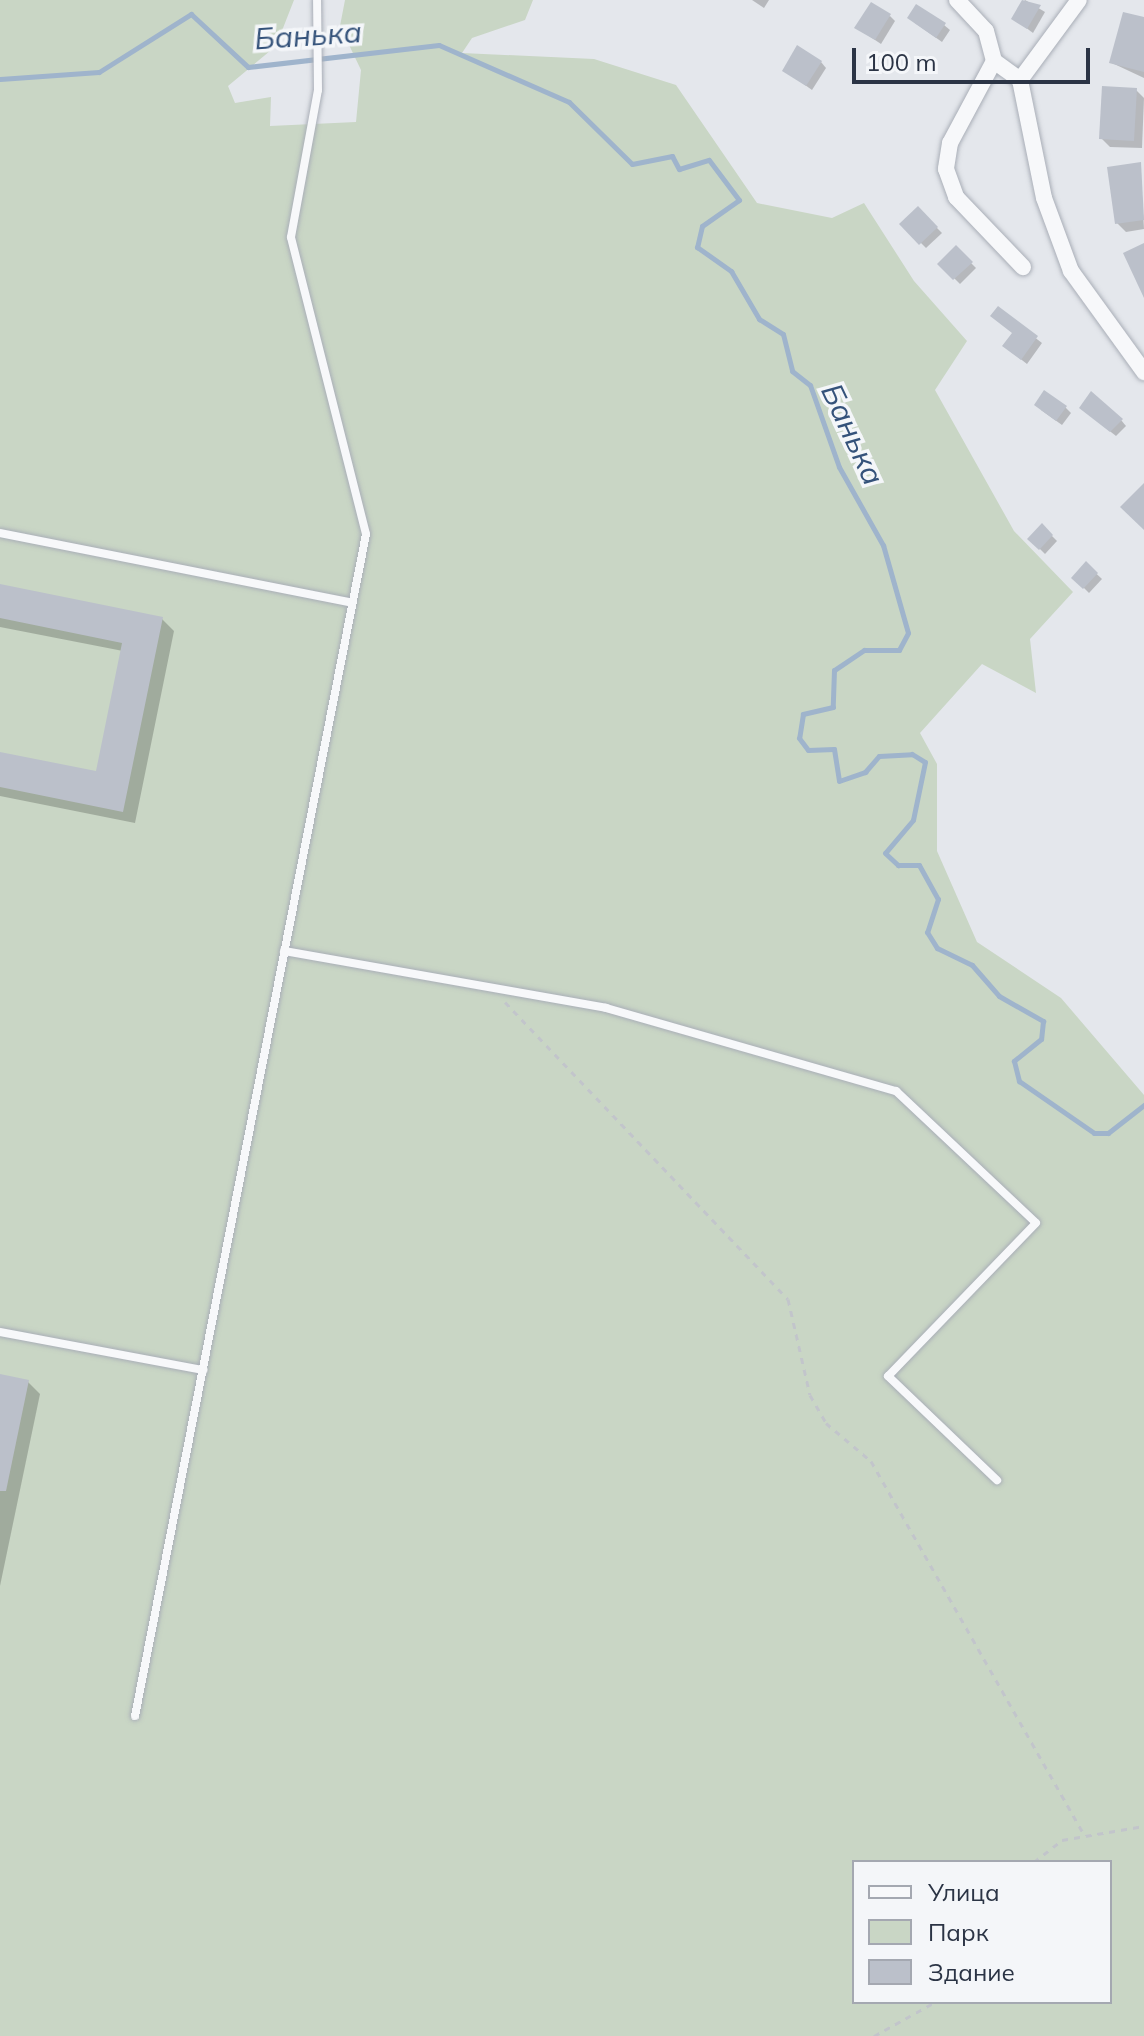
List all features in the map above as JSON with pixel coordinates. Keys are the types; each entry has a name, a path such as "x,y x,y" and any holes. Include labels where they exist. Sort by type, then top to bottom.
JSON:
{"street":[{"path":"957,0 986,31 994,61 1020,80 1044,198 1071,271 1144,372"},
{"path":"1020,80 1079,0"},
{"path":"994,61 950,143 946,169 956,197 1023,267"}],"lane":[{"path":"135,1716 366,534 291,237 318,90 317,0"},
{"path":"0,533 352,603"},
{"path":"284,951 606,1008 896,1091 1036,1223 888,1376 997,1480"},
{"path":"0,1332 203,1370"}],"path":[{"path":"492,988 788,1299 810,1395 826,1423 871,1461 1083,1833"},
{"path":"1037,1860 1083,1833 1144,1826"},
{"path":"874,2036 931,2004"}],"green space":[{"path":"0,0 294,0 276,46 228,86 235,103 271,97 270,126 356,122 361,70 340,26 345,0 533,0 525,20 472,38 462,53 594,59 676,85 757,203 832,218 864,203 914,281 967,341 935,390 1014,531 1073,592 1030,639 1036,693 982,664 920,733 937,764 937,851 977,942 1061,998 1144,1095 1144,2036 0,2036"}],"building":[{"path":"1022,0 1041,5 1027,29 1011,19"},
{"path":"871,2 891,14 875,40 854,28"},
{"path":"916,4 946,23 936,38 907,18"},
{"path":"1123,12 1144,17 1144,72 1109,63"},
{"path":"797,45 822,61 806,86 782,71"},
{"path":"1102,86 1137,88 1134,141 1099,139"},
{"path":"1141,162 1144,220 1115,224 1107,167"},
{"path":"918,206 938,227 919,245 899,224"},
{"path":"1144,243 1144,298 1123,253"},
{"path":"956,245 973,262 953,280 937,264"},
{"path":"998,306 1038,336 1021,360 1002,346 1012,333 990,316"},
{"path":"1044,390 1067,406 1056,421 1034,405"},
{"path":"1091,391 1123,419 1110,432 1079,408"},
{"path":"1144,483 1144,530 1120,507"},
{"path":"1042,523 1053,535 1039,550 1027,539"},
{"path":"1086,561 1098,573 1083,589 1071,578"},
{"path":"0,584 163,617 123,812 0,787 0,752 96,771 122,643 0,618"},
{"path":"0,1374 29,1380 6,1491 0,1491"}],"waterway":[{"name":"Банька","path":"0,79 99,72 191,14 248,67 439,45 569,102 632,164 672,156 679,169 709,160 739,200 702,226 697,247 731,271 759,319 783,334 792,371 810,385 839,467 883,545 908,633 899,650 864,650 834,670 833,707 803,714 799,738 808,750 834,749 839,781 865,772 879,756 912,754 925,762 913,820 885,853 898,865 919,865 938,899 927,932 937,948 972,965 999,996 1043,1021 1041,1039 1014,1061 1019,1081 1094,1133 1108,1133 1144,1105"}]}
